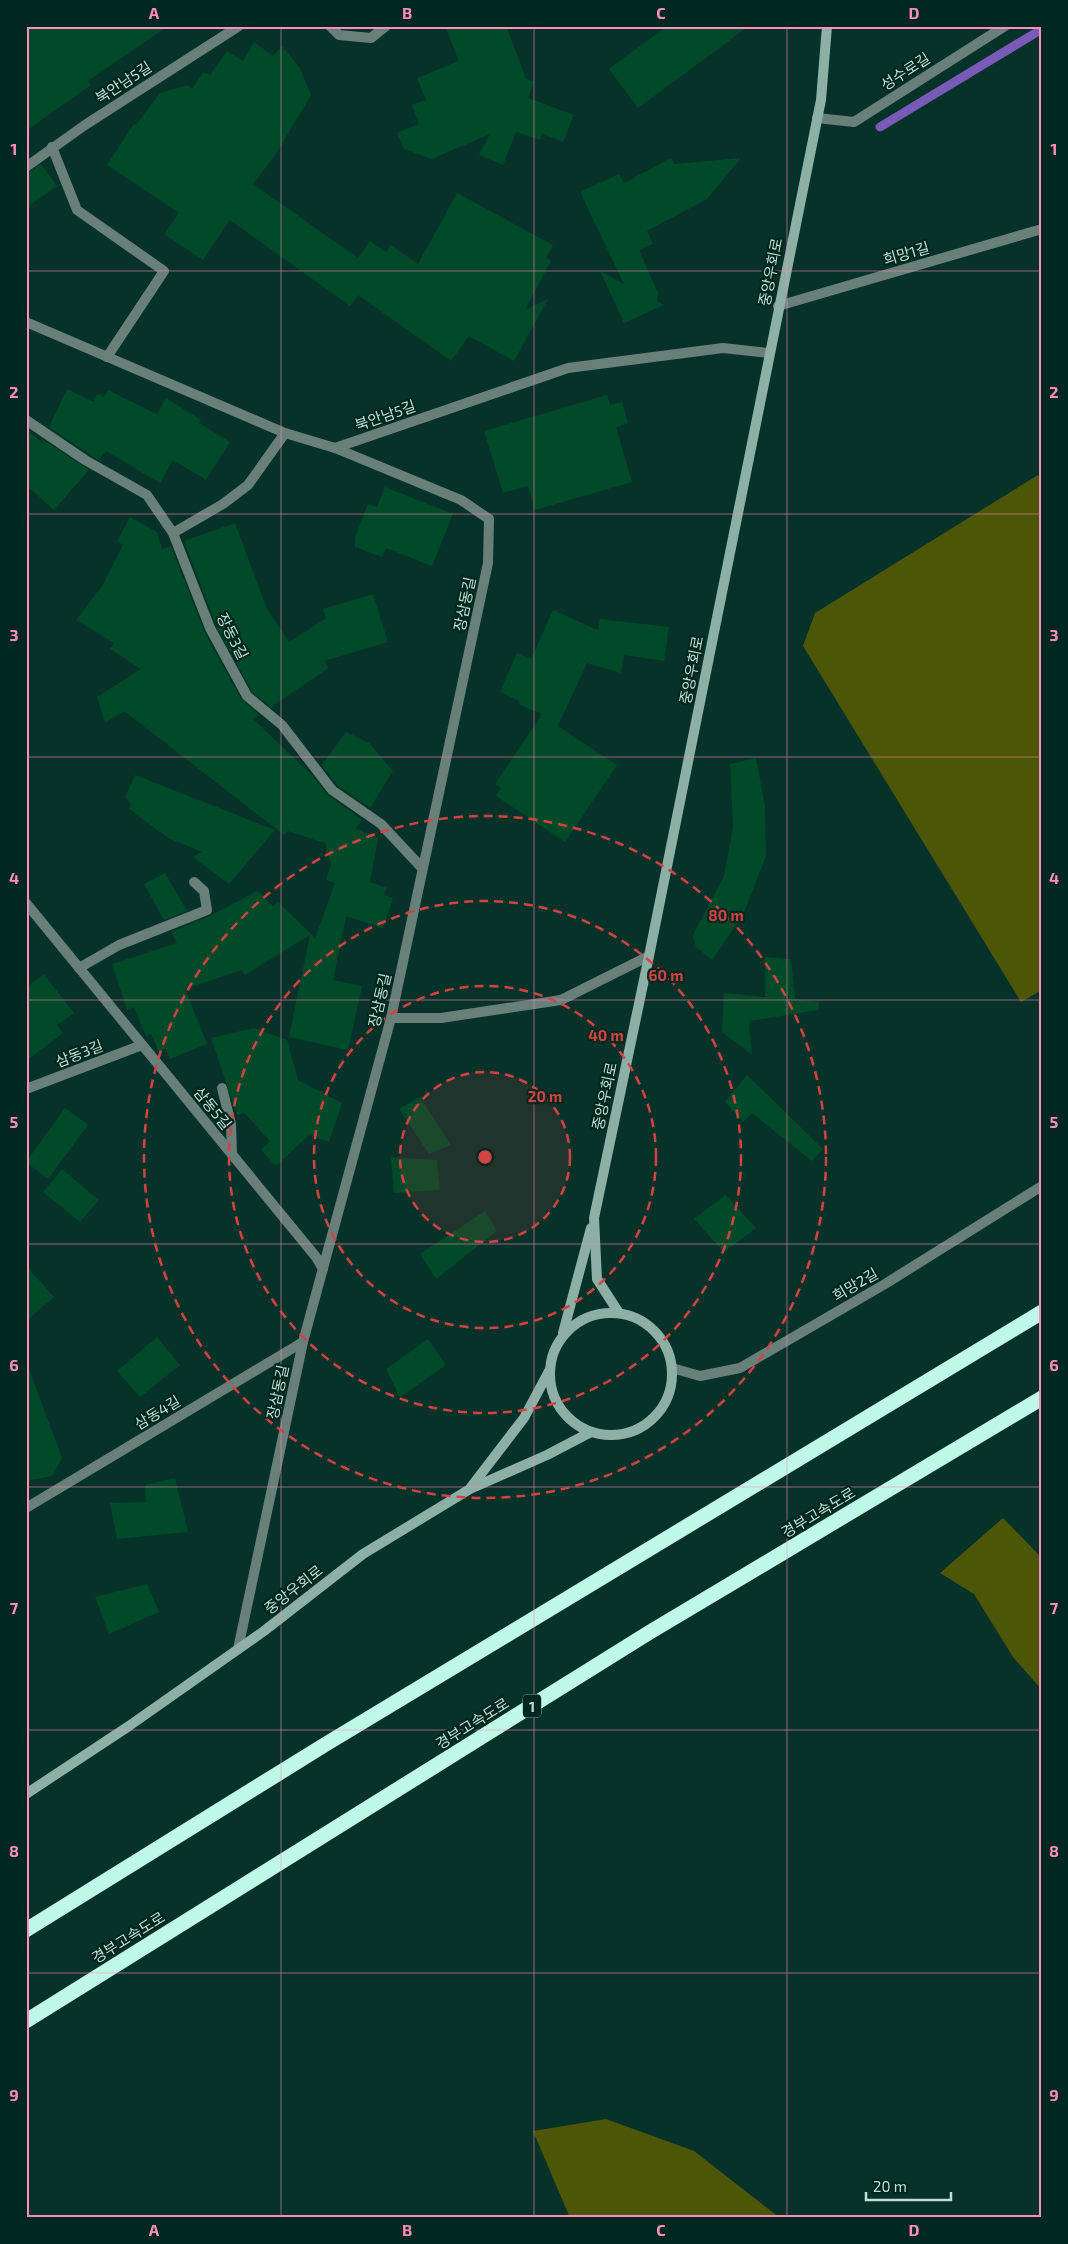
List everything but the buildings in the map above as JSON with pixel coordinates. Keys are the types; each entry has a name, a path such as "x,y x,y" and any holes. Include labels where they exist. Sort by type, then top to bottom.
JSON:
{"highway":[{"path":"26,1930 326,1744 1042,1312"},
{"name":"경부고속도로","path":"26,2021 650,1632 1042,1398"}],"main road":[{"name":"중앙우회로","path":"619,1312 597,1279 594,1218 649,956 817,118 825,65 827,26"},
{"path":"564,1333 594,1218"},
{"path":"470,1489 524,1418 549,1370 553,1350 564,1333 579,1320 598,1313 619,1312 639,1319 655,1331 666,1348 672,1368 671,1388 663,1407 649,1422 632,1432 611,1435 591,1432 573,1422 559,1407 551,1390 549,1370"},
{"name":"중앙우회로","path":"26,1794 129,1726 238,1649 364,1554 470,1489 547,1455 591,1432"}],"street":[{"name":"북안남5길","path":"26,167 52,147 239,26"},
{"path":"330,26 339,36 372,38 386,26"},
{"name":"성수로길","path":"817,118 854,122 1005,26"},
{"path":"52,147 77,210 164,271 106,357"},
{"name":"희망1길","path":"778,306 1042,229"},
{"path":"26,322 285,434 335,448"},
{"name":"북안남5길","path":"335,448 568,368 722,348 769,353"},
{"name":"장동3길","path":"26,420 84,460 147,496 173,533 210,628 247,696 282,725 332,790 381,824 422,868"},
{"path":"173,533 223,504 248,485 285,434"},
{"name":"장삼동길","path":"238,1649 303,1342 391,1018 488,563 489,519 461,500 335,448"},
{"path":"79,968 119,945 207,910 204,891 194,882"},
{"name":"삼동5길","path":"26,903 316,1257 323,1269"},
{"path":"391,1018 441,1018 561,1000 649,956"},
{"name":"삼동3길","path":"26,1089 142,1045"},
{"path":"222,1088 231,1124 232,1154"},
{"name":"희망2길","path":"672,1368 700,1376 740,1368 885,1284 1042,1186"},
{"name":"삼동4길","path":"26,1508 303,1342"}],"green space":[{"path":"1038,475 1042,482 1042,990 1021,1002 803,646 815,613"},
{"path":"1003,1518 1042,1558 1042,1690 1013,1657 974,1594 940,1573"},
{"path":"606,2119 694,2151 780,2218 570,2218 533,2131"}],"waterway":[{"path":"880,127 1042,29"}]}
